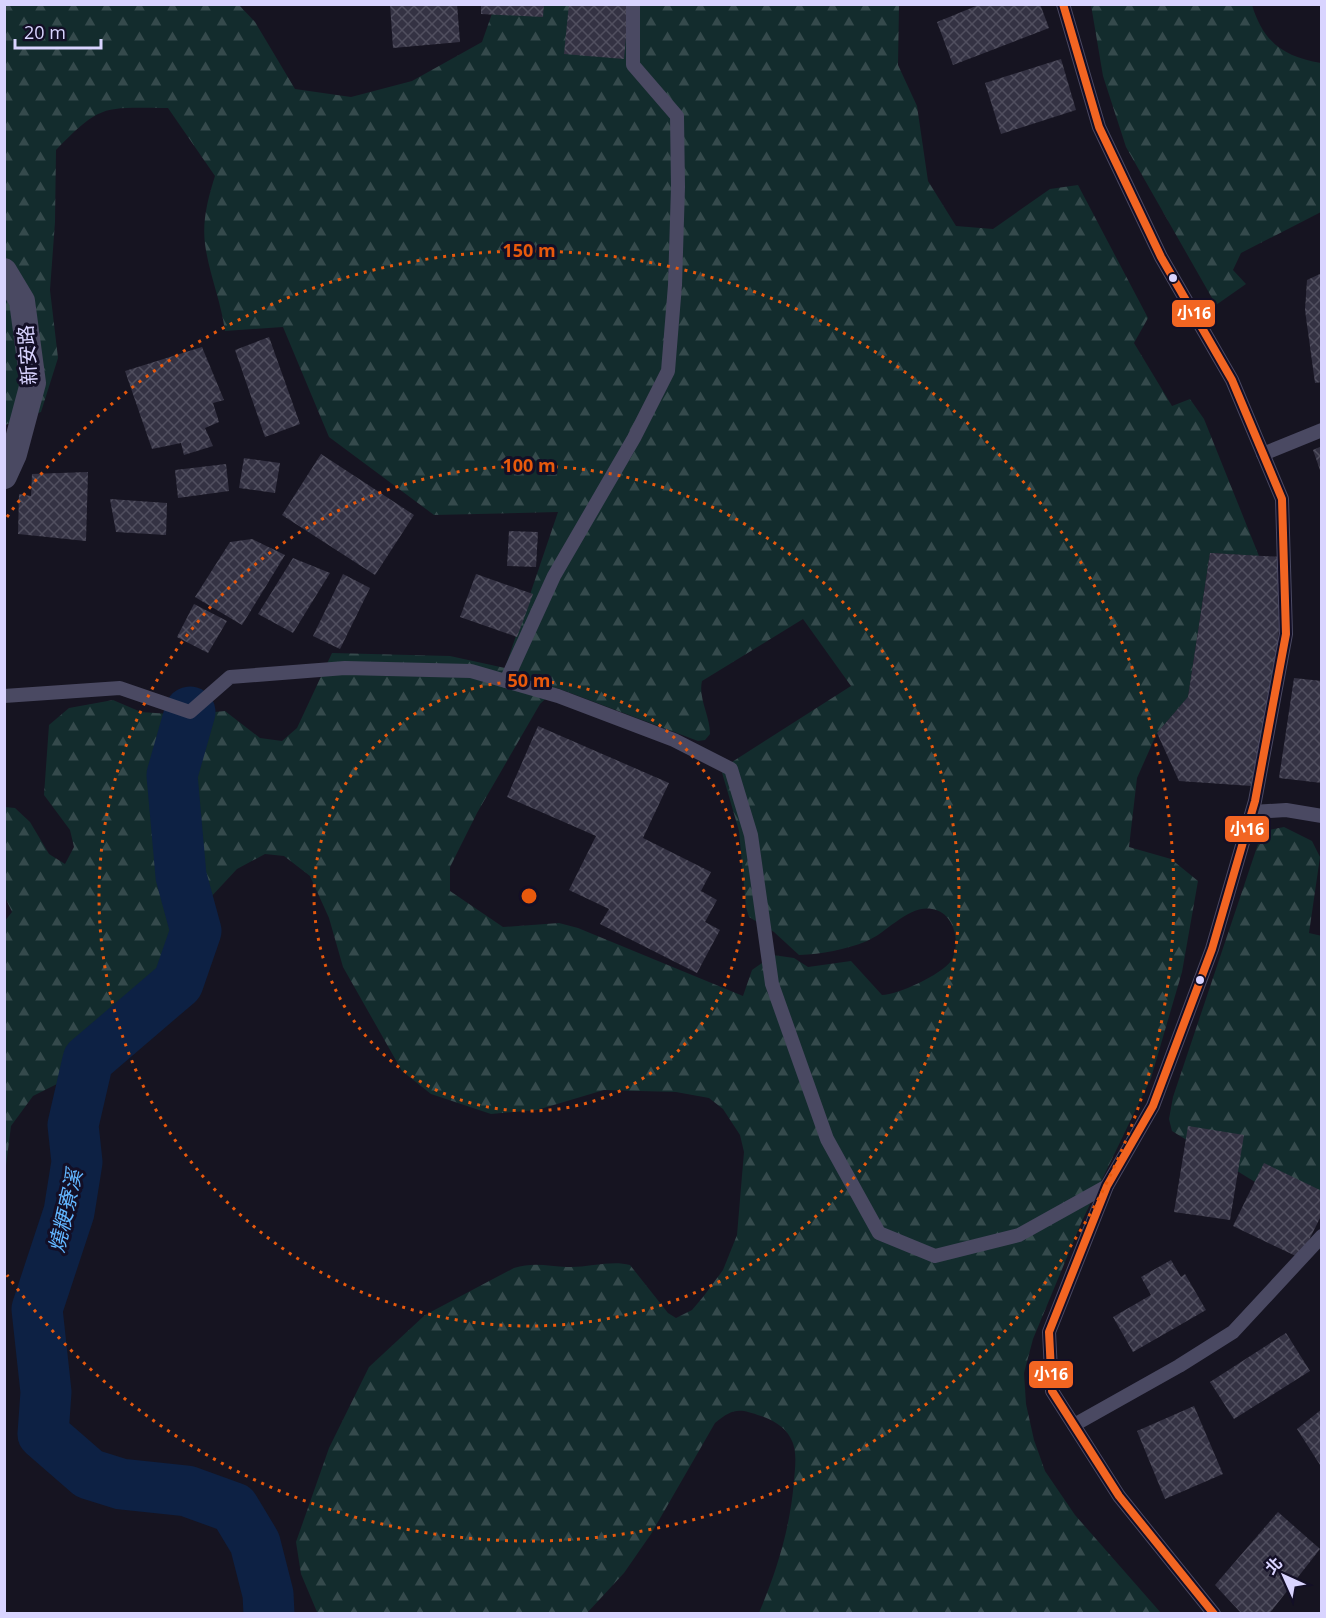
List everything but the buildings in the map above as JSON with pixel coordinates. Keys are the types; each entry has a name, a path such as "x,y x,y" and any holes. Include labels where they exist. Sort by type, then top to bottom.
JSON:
{"street":[{"name":"新安路","path":"4,271 22,301 33,383 14,454 4,476"}],"lane":[{"path":"506,681 554,576 634,438 668,370 675,285 678,187 677,116 633,65 633,4"},
{"path":"1063,4 1099,127 1161,257 1232,380 1282,499 1286,634 1252,812 1212,949 1153,1106 1107,1186 1049,1332 1052,1391 1119,1496 1214,1614"},
{"path":"1263,454 1322,430"},
{"path":"4,696 120,688 190,712 231,677 345,668 471,671 558,696 674,740 731,769 751,835 772,984 827,1138 879,1233 935,1256 1019,1235 1107,1186"},
{"path":"1252,812 1286,810 1322,816"},
{"path":"1074,1425 1179,1366 1233,1332 1322,1236"}],"green space":[{"path":"5,5 239,5 255,22 295,89 351,97 412,81 482,42 495,5 899,5 898,65 917,106 928,181 956,226 993,229 1050,189 1078,185 1148,318 1134,343 1172,406 1190,399 1204,419 1259,556 1210,553 1188,697 1157,733 1137,778 1129,847 1171,859 1198,881 1182,972 1151,1078 1082,1221 1033,1339 1024,1373 1026,1404 1034,1440 1045,1471 1075,1515 1161,1613 759,1613 772,1581 786,1533 792,1499 795,1453 793,1442 781,1427 765,1417 742,1411 727,1414 715,1423 651,1534 624,1573 587,1613 317,1612 301,1574 296,1542 329,1448 369,1367 425,1315 521,1266 575,1267 615,1263 630,1265 668,1313 676,1318 692,1310 723,1270 737,1235 744,1152 740,1135 723,1109 709,1098 676,1092 604,1090 537,1110 491,1114 431,1094 402,1071 343,967 329,918 310,876 284,856 265,854 237,869 196,913 147,1007 63,1081 33,1096 11,1126 5,1173 4,922 12,912 5,897 5,807 15,808 30,822 49,854 65,864 74,847 70,830 44,795 49,725 69,708 113,700 141,712 184,715 225,711 260,738 282,741 297,728 332,653 450,656 505,668 558,512 434,515 329,437 283,327 225,331 204,235 206,210 215,176 168,108 130,108 105,111 84,124 56,150 55,222 50,290 58,358 41,412 5,425","holes":["803,619 851,686 721,769 739,831 746,907 749,917 774,932 799,955 850,947 875,937 915,911 923,909 940,911 951,922 954,929 956,937 954,954 951,961 939,972 919,983 898,992 882,995 851,961 808,967 794,958 773,955 752,970 743,996 578,928 559,923 503,927 450,891 450,867 477,813 540,704 557,688 698,741 705,740 710,734 702,694 702,681"]},
{"path":"1091,5 1252,5 1262,29 1277,46 1296,57 1321,63 1321,212 1241,253 1233,270 1246,284 1216,305 1126,147 1103,76"},
{"path":"1284,827 1312,841 1320,857 1309,933 1322,936 1321,1217 1255,1182 1172,1131 1169,1119 1173,1097 1259,841 1264,831"}],"waterway":[{"name":"燒粳寮溪","path":"190,712 172,775 181,876 196,931 178,983 88,1060 73,1125 77,1162 69,1212 37,1309 46,1392 43,1434 89,1474 121,1484 187,1491 234,1508 255,1543 268,1594 269,1614"}],"transit line":[{"name":"小16","path":"1063,4 1099,127 1161,257 1232,380 1282,499 1286,634 1255,801 1212,949 1153,1106 1107,1186 1049,1332 1052,1391 1119,1496 1214,1614"}]}
